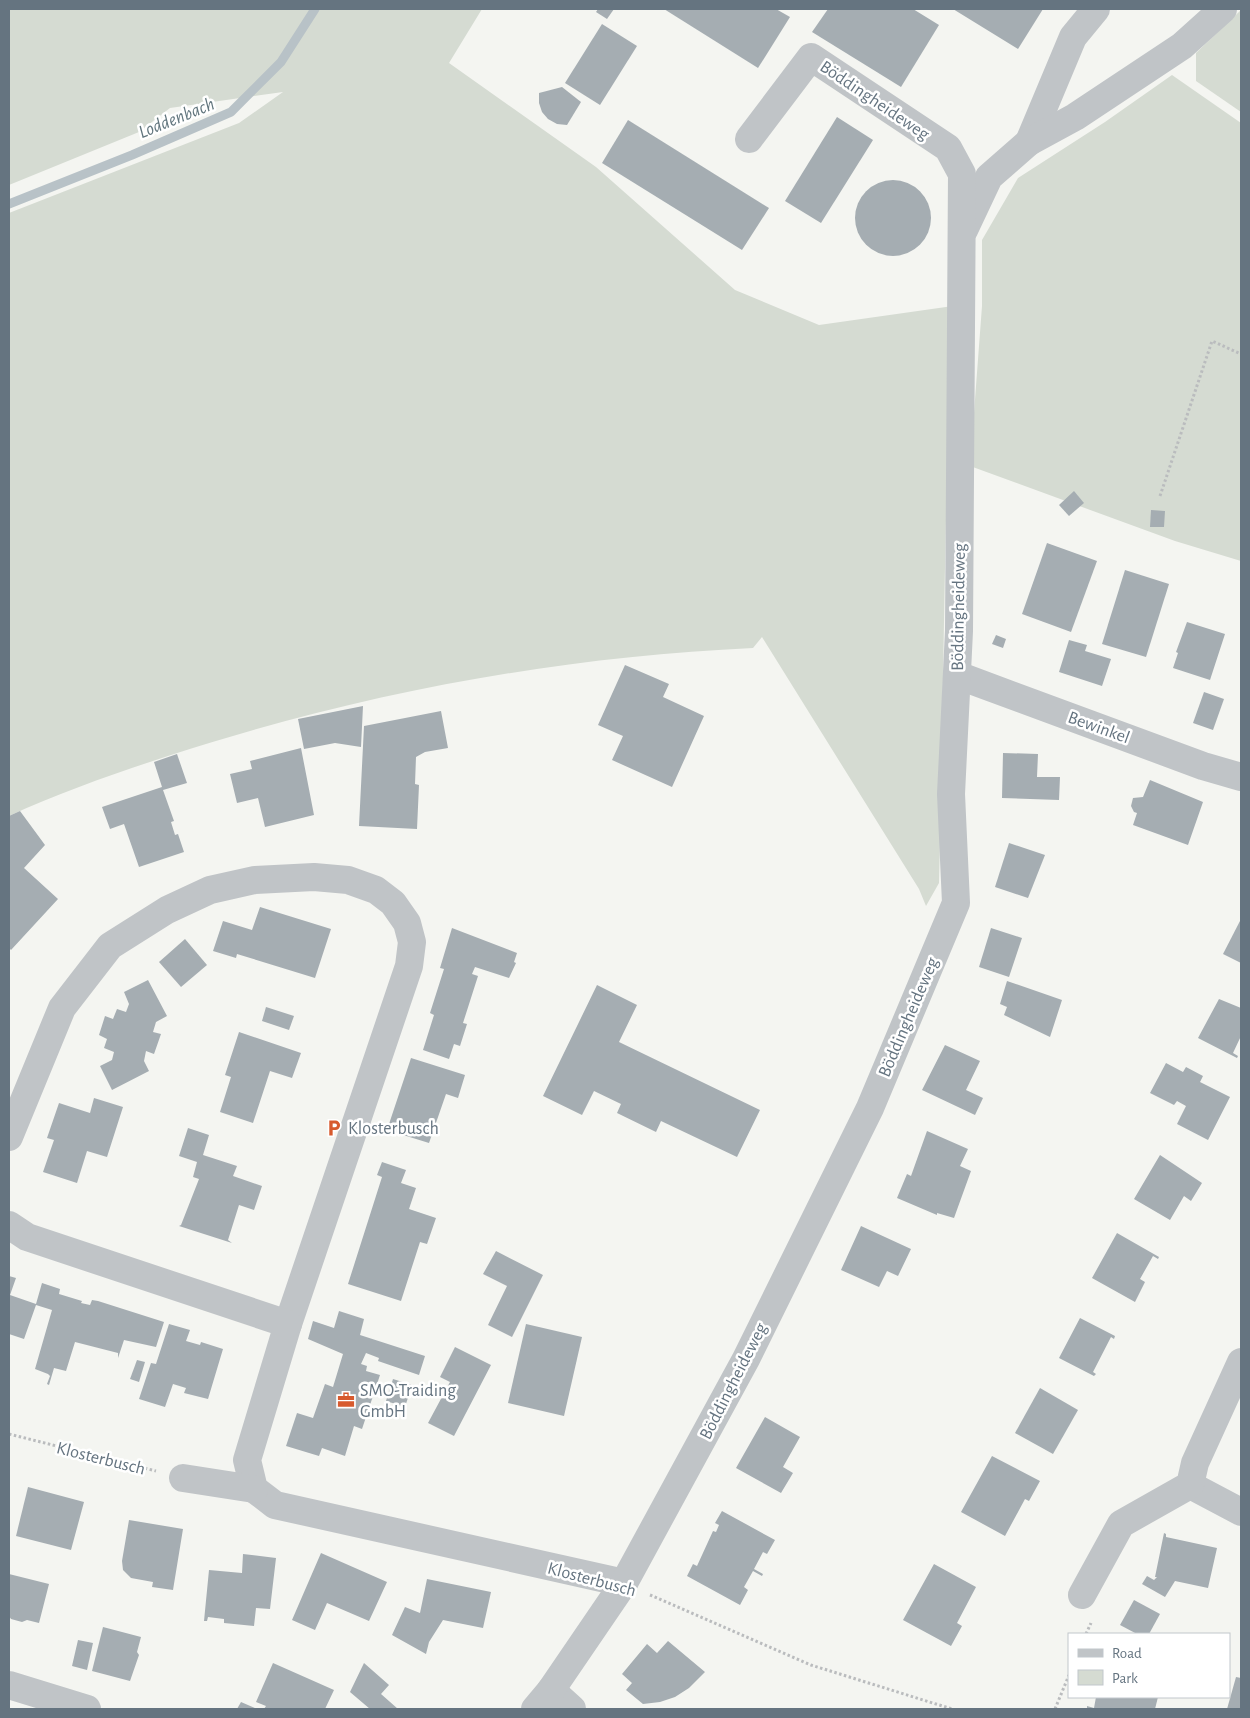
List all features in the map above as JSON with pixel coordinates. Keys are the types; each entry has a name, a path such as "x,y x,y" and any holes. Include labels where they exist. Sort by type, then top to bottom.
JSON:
{"street":[{"name":"Böddingheideweg","path":"1029,142 1073,37 1096,9"},
{"name":"Böddingheideweg","path":"960,238 989,177 1029,142 1075,117 1182,46 1224,9"},
{"name":"Böddingheideweg","path":"543,1700 624,1583 746,1359 870,1108 956,903 951,794 959,631 960,238 962,174 948,148 811,57 750,139"},
{"name":"Bewinkel","path":"957,675 1203,766 1241,777"},
{"path":"9,1137 62,1008 110,946 167,910 210,890 255,880 314,877 348,880 376,890 393,903 407,923 412,942 409,966 288,1324 247,1460 254,1489 183,1478"},
{"path":"9,1225 27,1238 288,1324"},
{"path":"1082,1595 1121,1524 1190,1485 1195,1463 1241,1362"},
{"path":"1190,1485 1241,1512"},
{"name":"Klosterbusch","path":"254,1489 275,1506 624,1583"},
{"path":"9,1685 87,1709"},
{"path":"543,1700 572,1709"}],"path":[{"path":"1160,496 1212,341 1241,354"},
{"name":"Klosterbusch","path":"9,1434 183,1478"},
{"name":"Klosterbusch","path":"624,1583 811,1665 952,1709"},
{"path":"1086,1633 1091,1623"},
{"path":"1054,1709 1068,1678"}],"green space":[{"path":"9,9 482,9 449,63 596,167 735,290 819,325 953,306 946,522 939,883 926,906 919,889 762,637 753,648 605,660 532,670 459,682 314,714 242,733 150,762 69,791 9,816 9,213 239,123 283,92 170,108 139,132 9,185"},
{"path":"1241,10 1241,112 1196,81 1196,53"},
{"path":"1172,75 1241,123 1241,561 1175,541 970,466 982,306 982,240 1018,178 1105,122"}],"building":[{"path":"598,9 614,9 607,19 596,12"},
{"path":"664,9 776,9 790,17 758,68"},
{"path":"828,9 913,9 939,25 901,87 812,32"},
{"path":"953,9 1043,9 1018,49"},
{"path":"602,24 637,46 600,105 565,83"},
{"path":"562,87 581,102 567,125 557,124 548,119 542,112 539,103 539,93"},
{"path":"837,117 873,140 821,223 785,201"},
{"path":"628,120 769,208 742,250 602,163"},
{"path":"886,180 900,180 914,186 925,197 931,211 928,233 920,245 900,256 886,256 872,250 861,239 855,225 855,211 861,197 872,186"},
{"path":"1074,491 1084,503 1069,516 1059,505"},
{"path":"1151,510 1165,511 1164,527 1150,527"},
{"path":"1047,543 1097,561 1071,632 1022,614"},
{"path":"1125,570 1169,584 1146,657 1102,644"},
{"path":"1187,622 1225,634 1210,680 1173,668 1178,653 1176,652"},
{"path":"996,635 1006,639 1003,648 992,644"},
{"path":"1069,640 1087,645 1085,651 1111,659 1102,686 1059,672"},
{"path":"625,665 669,684 663,697 704,716 672,787 612,760 623,736 598,725"},
{"path":"1204,692 1224,699 1213,730 1193,723"},
{"path":"363,706 361,747 335,743 304,749 298,719"},
{"path":"441,711 448,748 425,752 416,757 415,784 419,785 417,829 359,826 364,726"},
{"path":"301,748 314,815 265,827 258,798 237,803 230,774 252,769 250,761"},
{"path":"1003,753 1038,754 1037,777 1060,777 1059,800 1002,798"},
{"path":"177,754 187,783 163,790 174,821 171,822 175,835 178,834 184,852 139,867 124,824 110,829 102,807 162,787 154,762"},
{"path":"1150,780 1203,802 1188,845 1133,825 1137,813 1134,812 1131,806 1133,798 1143,797"},
{"path":"20,811 45,845 24,868 58,899 11,950 9,948 9,816"},
{"path":"1009,843 1045,855 1028,898 995,887"},
{"path":"260,907 331,929 315,978 237,954 236,958 213,951 223,921 252,930"},
{"path":"1241,919 1241,963 1223,954"},
{"path":"452,928 517,953 514,962 516,963 509,978 475,967 472,974 478,976 463,1023 467,1024 460,1046 454,1044 449,1059 423,1050 434,1015 430,1013 444,969 440,968"},
{"path":"991,928 1022,938 1009,977 979,967"},
{"path":"185,939 207,965 181,987 159,962"},
{"path":"148,980 167,1016 156,1022 153,1032 161,1034 154,1054 146,1051 144,1061 149,1071 112,1090 100,1066 112,1060 114,1052 104,1048 107,1039 99,1035 105,1016 113,1019 117,1009 126,1012 129,1004 124,992"},
{"path":"1007,981 1062,1000 1050,1037 1004,1015 1007,1007 1000,1004"},
{"path":"597,985 637,1005 619,1042 760,1110 737,1157 661,1121 656,1132 617,1113 621,1104 594,1091 582,1115 543,1096"},
{"path":"1219,999 1241,1008 1241,1036 1233,1053 1238,1056 1237,1058 1198,1038"},
{"path":"266,1007 294,1016 289,1030 262,1021"},
{"path":"239,1032 301,1053 292,1078 270,1071 253,1123 220,1112 231,1077 225,1075"},
{"path":"945,1045 980,1061 966,1090 983,1098 975,1115 922,1090"},
{"path":"411,1058 465,1075 458,1098 446,1094 429,1143 387,1130"},
{"path":"1166,1063 1183,1072 1186,1067 1203,1076 1200,1082 1230,1097 1208,1140 1177,1124 1186,1106 1177,1101 1174,1105 1150,1093"},
{"path":"94,1098 123,1107 107,1157 87,1151 77,1183 43,1172 54,1140 47,1138 59,1103 90,1113"},
{"path":"188,1128 209,1135 203,1155 237,1166 233,1176 262,1186 254,1210 239,1205 228,1240 232,1243 179,1226 199,1179 193,1177 197,1162 179,1156"},
{"path":"927,1131 968,1149 960,1166 971,1171 954,1218 937,1213 937,1215 897,1198 907,1174 911,1176"},
{"path":"1160,1155 1202,1183 1191,1201 1184,1196 1170,1220 1134,1199"},
{"path":"382,1162 406,1170 401,1183 416,1188 409,1209 436,1218 427,1244 420,1242 401,1301 348,1284 382,1177 377,1175"},
{"path":"861,1226 911,1249 898,1276 887,1271 879,1287 841,1270"},
{"path":"1117,1233 1159,1257 1158,1259 1153,1256 1140,1279 1145,1282 1135,1302 1092,1278"},
{"path":"496,1251 543,1275 512,1337 488,1325 507,1286 483,1274"},
{"path":"9,1276 16,1278 10,1295 36,1304 42,1283 60,1289 59,1294 82,1301 81,1303 90,1305 92,1300 98,1301 164,1322 156,1347 124,1340 118,1358 118,1353 75,1342 66,1371 54,1368 49,1385 47,1384 50,1376 35,1369 52,1310 36,1305 24,1339 9,1334"},
{"name":"SMO-Traiding GmbH","path":"339,1311 364,1319 360,1335 425,1356 419,1375 378,1361 379,1358 366,1353 361,1364 367,1366 366,1371 380,1375 362,1429 354,1426 345,1456 322,1448 319,1456 286,1446 297,1413 313,1418 325,1384 333,1387 343,1354 308,1339 313,1321 334,1328"},
{"path":"1080,1318 1115,1336 1114,1339 1111,1337 1093,1372 1096,1374 1094,1376 1059,1358"},
{"path":"169,1324 190,1330 186,1341 200,1345 201,1342 223,1349 208,1399 184,1393 186,1388 173,1384 165,1407 139,1399 151,1363 156,1364"},
{"path":"526,1324 582,1337 564,1416 508,1403"},
{"path":"455,1347 491,1365 454,1436 428,1423 450,1382 440,1377"},
{"path":"137,1360 145,1362 139,1382 130,1379"},
{"path":"393,1379 412,1385 405,1407 386,1401"},
{"path":"1040,1388 1078,1410 1053,1454 1015,1433"},
{"path":"765,1417 800,1437 783,1467 793,1473 781,1493 736,1468"},
{"path":"992,1456 1040,1481 1029,1501 1025,1499 1005,1536 961,1512"},
{"path":"28,1487 84,1502 71,1550 16,1536"},
{"path":"722,1511 775,1540 767,1554 763,1552 754,1569 763,1574 762,1576 753,1571 744,1587 748,1590 740,1605 687,1576 693,1564 697,1566 713,1531 716,1532 719,1525 715,1523"},
{"path":"129,1520 183,1529 173,1590 152,1587 153,1582 131,1578 123,1570 122,1561"},
{"path":"1164,1533 1166,1537 1217,1548 1208,1588 1175,1581 1165,1597 1142,1584 1147,1576 1154,1580 1157,1577 1155,1577"},
{"path":"321,1553 387,1582 369,1621 327,1603 315,1630 292,1620"},
{"path":"243,1554 276,1558 270,1609 256,1608 254,1626 224,1623 224,1619 208,1617 207,1621 204,1621 209,1570 242,1573"},
{"path":"934,1564 976,1587 957,1623 962,1626 951,1646 903,1620"},
{"path":"9,1574 49,1584 39,1623 27,1620 22,1622 11,1619 9,1616"},
{"path":"427,1579 491,1592 483,1628 443,1620 429,1642 426,1654 392,1635 405,1607 420,1613"},
{"path":"1134,1600 1160,1614 1150,1633 1135,1633 1120,1625"},
{"path":"103,1627 141,1637 137,1652 139,1655 130,1681 92,1671"},
{"path":"78,1640 93,1643 87,1670 72,1666"},
{"path":"668,1641 705,1672 689,1688 675,1697 660,1702 643,1704 626,1690 632,1683 622,1674 647,1644 657,1653"},
{"path":"273,1663 334,1690 325,1709 264,1709 266,1706 256,1702"},
{"path":"364,1663 389,1685 381,1694 398,1709 370,1709 350,1692"},
{"path":"1236,1677 1241,1678 1241,1709 1227,1709"},
{"path":"1096,1698 1158,1698 1155,1709 1087,1709 1087,1706 1094,1708"},
{"path":"241,1702 257,1709 237,1709"}],"waterway":[{"name":"Loddenbach","path":"9,204 132,155 231,112 281,62 315,9"}],"place":[{"name":"Klosterbusch","path":"334,1128"},
{"name":"SMO-Traiding GmbH","path":"346,1400"}]}
